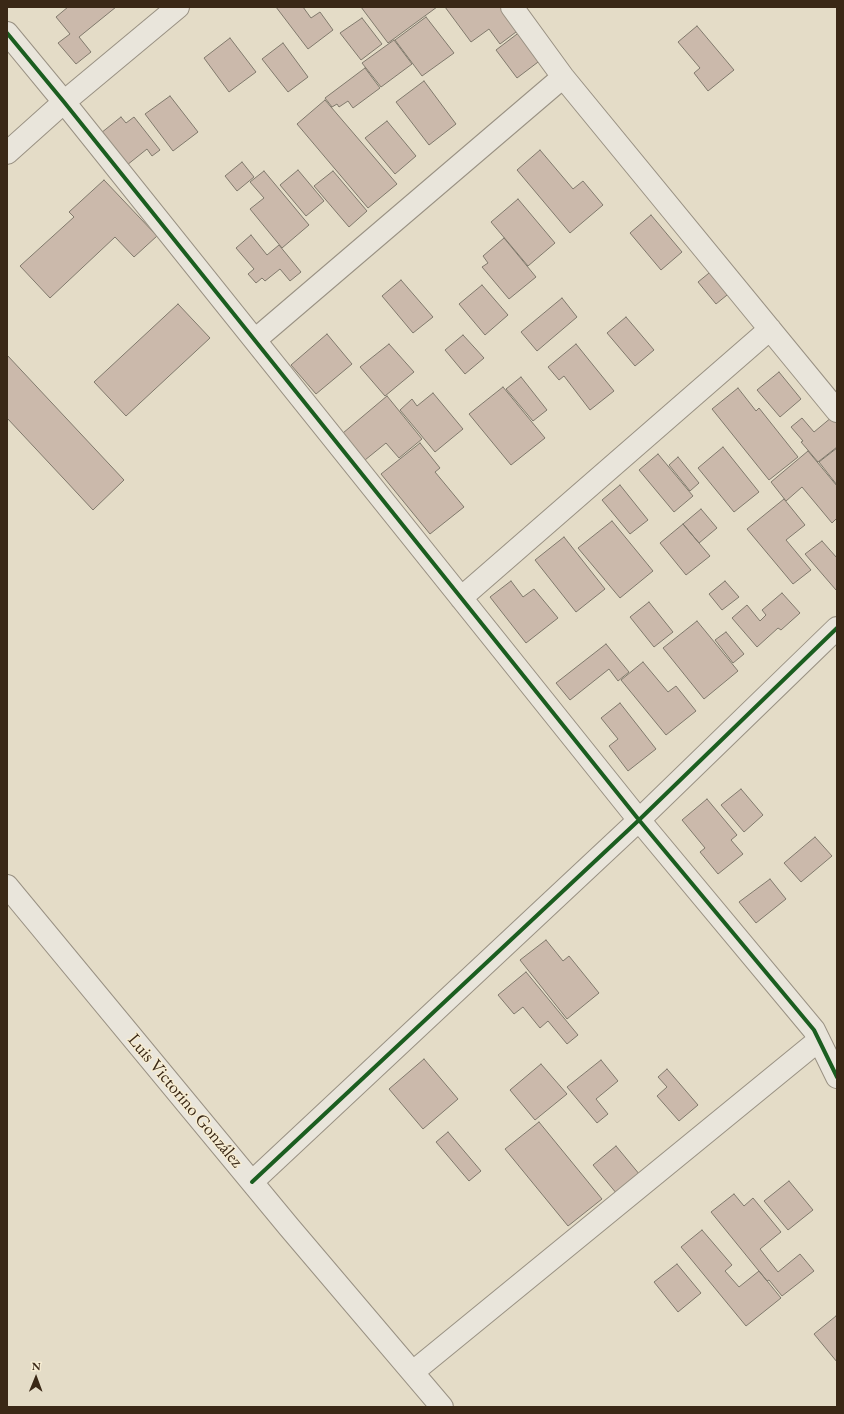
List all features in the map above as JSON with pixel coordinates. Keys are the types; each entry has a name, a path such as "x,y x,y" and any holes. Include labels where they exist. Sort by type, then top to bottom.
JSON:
{"street":[{"path":"7,153 64,102 178,7"},
{"path":"512,7 563,77 837,411"},
{"path":"7,32 256,340 639,820 814,1030 837,1077"},
{"path":"256,340 563,77"},
{"path":"461,598 770,329"},
{"path":"252,1182 639,820 837,628"},
{"name":"Luis Victorino González","path":"7,886 252,1182 442,1407"},
{"path":"413,1372 819,1040"}],"building":[{"path":"68,7 116,7 79,37 91,52 76,64 58,43 70,34 56,17"},
{"path":"276,7 303,7 311,18 320,12 333,30 308,49"},
{"path":"361,7 437,7 388,43"},
{"path":"445,7 510,7 524,26 500,44 489,29 471,42"},
{"path":"426,17 454,53 422,76 395,40"},
{"path":"362,18 382,44 361,60 340,33"},
{"path":"697,26 734,70 708,91 694,73 700,68 678,42"},
{"path":"525,28 546,56 517,78 496,50"},
{"path":"230,38 256,72 229,92 204,58"},
{"path":"394,40 412,64 381,87 362,63"},
{"path":"283,43 308,77 288,92 262,59"},
{"path":"365,68 380,88 353,108 348,101 339,107 337,104 332,107 325,98"},
{"path":"424,81 456,124 429,145 396,102"},
{"path":"170,96 198,132 173,151 145,114"},
{"path":"325,100 397,184 368,208 297,124"},
{"path":"121,117 126,123 134,117 160,150 152,156 147,149 127,165 101,133"},
{"path":"387,121 416,156 395,174 365,138"},
{"path":"540,150 573,189 583,181 603,205 570,233 517,170"},
{"path":"242,162 254,177 237,191 225,176"},
{"path":"298,170 324,201 306,216 280,185"},
{"path":"264,171 309,225 282,248 250,209 264,198 250,182"},
{"path":"333,171 367,211 349,227 314,186"},
{"path":"104,180 157,236 134,257 115,237 50,298 20,266 74,217 69,212"},
{"path":"518,199 555,243 528,266 491,222"},
{"path":"651,215 682,252 661,270 630,233"},
{"path":"251,235 267,255 279,245 301,272 290,281 280,269 265,281 262,278 256,283 248,274 254,269 236,248"},
{"path":"504,238 536,277 509,299 482,267 488,263 483,256"},
{"path":"714,269 732,291 716,304 698,282"},
{"path":"401,280 433,317 413,333 382,296"},
{"path":"482,285 508,315 485,335 459,304"},
{"path":"562,298 577,317 537,351 521,332"},
{"path":"178,304 210,338 126,416 94,382"},
{"path":"626,317 654,350 635,366 607,333"},
{"path":"327,334 352,364 316,394 291,365"},
{"path":"463,335 484,358 465,374 445,350"},
{"path":"389,344 414,372 385,396 360,367"},
{"path":"576,344 614,391 590,410 564,376 559,380 548,367"},
{"path":"7,355 124,480 93,510 7,418"},
{"path":"779,372 801,399 780,417 757,390"},
{"path":"521,377 547,410 533,421 506,389"},
{"path":"503,387 545,438 511,465 469,414"},
{"path":"738,388 756,411 759,408 798,457 769,480 712,409"},
{"path":"433,393 463,429 435,452 400,410 412,399 417,406"},
{"path":"387,396 422,439 399,458 386,443 365,460 343,433"},
{"path":"832,417 837,422 837,447 818,462 801,442 803,441 791,427 802,418 814,432"},
{"path":"420,443 440,468 435,472 464,507 430,534 381,474"},
{"path":"723,447 759,492 734,512 698,468"},
{"path":"837,448 837,485 819,462"},
{"path":"808,451 837,486 837,518 832,523 802,487 786,501 771,482"},
{"path":"658,454 693,496 674,512 639,470"},
{"path":"678,457 699,483 690,491 669,465"},
{"path":"620,485 648,520 630,534 602,500"},
{"path":"784,499 805,525 786,540 811,570 793,584 747,529"},
{"path":"701,509 717,528 699,543 683,524"},
{"path":"612,521 653,571 620,598 578,548"},
{"path":"683,524 710,556 686,575 660,543"},
{"path":"564,537 605,589 576,612 535,560"},
{"path":"822,541 837,558 836,590 805,554"},
{"path":"511,581 523,597 534,589 558,618 526,643 490,597"},
{"path":"725,581 739,597 722,610 709,594"},
{"path":"782,593 800,613 781,630 778,628 757,647 732,618 747,605 760,621 766,615 762,610"},
{"path":"649,602 673,632 654,647 630,617"},
{"path":"697,621 738,671 704,699 663,648"},
{"path":"726,632 744,654 733,663 715,640"},
{"path":"606,644 629,672 618,681 609,669 570,700 556,683"},
{"path":"643,662 668,692 676,686 696,711 666,735 621,680"},
{"path":"620,703 656,749 628,771 609,746 618,739 601,718"},
{"path":"741,789 763,815 744,832 721,805"},
{"path":"707,799 737,835 731,840 743,854 718,874 700,852 705,848 682,820"},
{"path":"815,837 832,856 801,882 784,863"},
{"path":"770,879 786,899 756,923 739,902"},
{"path":"546,940 563,961 569,956 599,993 567,1019 520,960"},
{"path":"526,972 578,1035 567,1044 548,1021 540,1028 523,1007 514,1014 498,995"},
{"path":"424,1059 458,1099 423,1129 389,1089"},
{"path":"601,1060 618,1081 596,1099 608,1114 597,1123 567,1087"},
{"path":"541,1064 567,1094 535,1120 510,1090"},
{"path":"667,1069 698,1105 679,1121 657,1096 667,1087 658,1077"},
{"path":"539,1122 602,1199 568,1226 505,1149"},
{"path":"448,1132 481,1171 469,1181 436,1142"},
{"path":"616,1146 640,1175 617,1194 593,1165"},
{"path":"789,1181 813,1210 788,1230 764,1201"},
{"path":"734,1194 744,1206 753,1198 781,1232 760,1249 778,1272 800,1254 814,1271 782,1296 769,1280 767,1281 711,1212"},
{"path":"702,1230 732,1265 725,1271 739,1287 759,1271 781,1298 746,1326 681,1247"},
{"path":"677,1264 701,1293 678,1312 654,1282"},
{"path":"836,1316 837,1317 837,1362 814,1334"}],"cycle path":[{"path":"7,33 64,102 639,820 814,1030 837,1077"},
{"path":"252,1182 639,820 837,628"}]}
